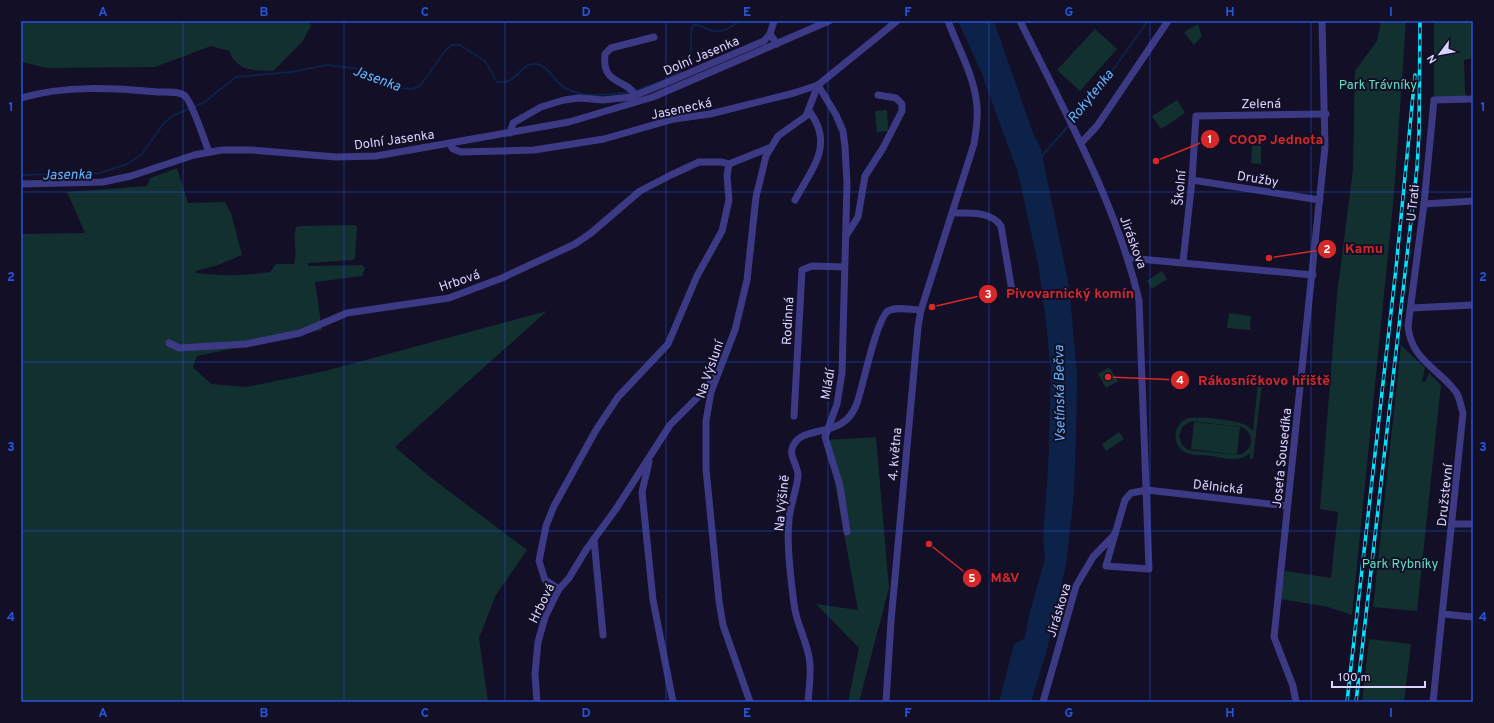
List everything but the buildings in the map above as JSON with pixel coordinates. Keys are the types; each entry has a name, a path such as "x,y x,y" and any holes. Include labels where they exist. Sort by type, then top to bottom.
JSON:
{"street":[{"path":"774,21 770,34 777,44"},
{"name":"Dolní Jasenka","path":"21,184 94,184 123,178 209,152 246,150 350,157 383,155 584,119 635,104 692,82 829,21"},
{"name":"Jasenecká","path":"450,144 455,150 466,152 534,150 604,139 674,119 710,114 762,102 818,86 897,21"},
{"name":"4. května","path":"886,702 891,621 914,357 922,310 974,144 977,127 977,105 972,84 948,21"},
{"name":"Jiráskova","path":"1020,21 1081,143 1128,258 1139,300 1147,490 1149,569 1106,566 1125,500 1135,491 1147,490"},
{"path":"1081,143 1097,126 1168,21"},
{"name":"Josefa Sousedíka","path":"1296,702 1293,686 1274,637 1313,275 1325,147 1326,114 1322,21"},
{"name":"Dolní Jasenka","path":"510,133 511,125 516,120 531,111 552,103 574,98 603,100 634,92 764,41 770,34"},
{"path":"634,92 617,83 609,74 605,64 606,52 611,48 654,37"},
{"name":"Na Výsluní","path":"750,702 723,624 715,575 704,437 711,392 735,330 747,280 756,197 769,148 778,136 800,121 809,111 818,86"},
{"name":"Mládí","path":"818,86 836,115 843,131 847,184 842,373 837,404 825,437 840,486 847,532"},
{"path":"21,98 37,93 135,89 179,94 186,97 189,101 209,152"},
{"name":"Mládí","path":"846,236 858,217 865,176 883,148 902,111 902,104 896,98 878,95"},
{"name":"U Trati","path":"1411,308 1424,204 1434,100 1473,99"},
{"path":"795,200 808,178 819,154 821,143 821,132 809,111"},
{"name":"Zelená","path":"1196,116 1326,114"},
{"name":"Školní","path":"1183,262 1192,180 1196,116"},
{"name":"Hrbová","path":"169,343 179,348 246,344 300,333 347,313 449,298 502,278 574,244 590,233 640,191 671,174 699,162 721,162 729,164 769,148"},
{"path":"559,589 545,580 541,572 539,561 546,526 554,506 596,430 610,408 618,397 668,344 697,276 722,230 729,200 727,176 729,164"},
{"name":"Družby","path":"1192,180 1320,200"},
{"path":"1424,204 1473,201"},
{"path":"953,213 982,214 998,221 1001,226 1012,291"},
{"path":"1128,258 1313,275"},
{"name":"Rodinná","path":"794,416 802,270 812,266 844,267"},
{"path":"1411,308 1473,305"},
{"name":"Družstevní","path":"1411,308 1408,326 1410,340 1423,360 1456,393 1463,413 1453,524 1433,702"},
{"name":"Na Výšině","path":"808,702 809,657 798,624 791,574 789,520 798,474 792,454 792,446 806,435 838,427 844,423 857,404 873,347 884,317 888,312 894,310 922,310"},
{"name":"Hrbová","path":"537,702 535,674 538,642 545,617 559,589 569,578 594,539 616,509 655,446 670,425 702,393 717,375"},
{"name":"Hrbová","path":"655,446 647,468 642,492 653,600 673,702"},
{"name":"Dělnická","path":"1147,490 1287,506"},
{"path":"1453,524 1473,524"},
{"name":"Jiráskova","path":"1043,702 1076,586 1094,557 1115,534"},
{"path":"594,539 603,635"},
{"path":"1094,557 1108,560"},
{"path":"1443,614 1473,617"}],"green space":[{"path":"21,21 308,21 311,26 302,42 273,71 253,70 242,66 237,63 229,51 211,46 155,67 47,68 21,62"},
{"name":"Park Trávníky","path":"1381,21 1406,21 1394,194 1352,615 1328,607 1280,599 1285,571 1331,578 1338,512 1320,509 1337,295 1353,169 1355,71 1377,41"},
{"path":"1434,21 1472,21 1473,58 1464,60 1465,92 1468,99 1434,100"},
{"path":"1198,24 1202,36 1194,45 1184,32"},
{"path":"1095,29 1117,49 1080,91 1057,70"},
{"path":"1177,100 1185,113 1161,129 1152,116"},
{"path":"887,110 888,131 877,132 875,111"},
{"path":"1252,146 1261,146 1261,164 1251,163"},
{"path":"177,168 188,203 225,202 231,213 242,255 218,265 196,271 197,273 242,275 270,272 276,264 294,264 296,227 302,226 355,225 357,227 355,258 353,260 309,263 308,266 362,265 365,268 362,276 315,282 322,330 197,356 193,367 211,384 246,387 325,371 547,311 395,447 429,476 527,550 496,595 479,638 488,702 21,702 21,234 85,233 67,192 147,186 150,178"},
{"path":"1162,271 1167,279 1152,289 1147,281"},
{"path":"1229,313 1251,316 1250,330 1227,328"},
{"name":"Park Rybníky","path":"1401,345 1425,368 1422,381 1425,382 1429,373 1441,385 1417,611 1373,607"},
{"path":"1109,367 1118,381 1106,388 1098,374"},
{"path":"1258,383 1262,383 1253,459 1250,459 1250,453 1237,459 1190,454 1179,447 1176,437 1176,432 1181,422 1190,418 1214,418 1238,422 1244,424 1253,431","holes":["1192,421 1241,427 1249,433 1251,442 1247,450 1238,455 1188,450 1182,445 1179,435 1183,426"]},
{"path":"1194,422 1240,427 1237,455 1191,449"},
{"path":"1119,432 1124,439 1106,451 1102,444"},
{"path":"876,437 889,588 859,702 848,702 859,648 816,604 858,610 827,440"},
{"path":"1369,639 1411,644 1404,702 1362,702"}],"water":[{"name":"Vsetínská Bečva","path":"958,21 994,21 1033,133 1041,149 1069,286 1077,373 1074,494 1066,565 1047,650 1031,702 999,702 1014,644 1025,638 1029,615 1045,559 1043,536 1048,470 1051,374 1046,321 1038,264 1018,173 981,72"}],"waterway":[{"name":"Jasenka","path":"635,91 668,78 684,68 689,62 691,56 691,36 693,25 719,31 727,29 739,21"},
{"name":"Rokytenka","path":"1073,120 1104,82 1148,21"},
{"name":"Jasenka","path":"21,175 100,173 127,164 141,155 164,123 174,115 203,103 236,77 291,72 327,65 360,69 400,88 412,89 420,86 445,51 452,45 460,45 485,61 497,82 509,81 524,68 534,64 543,67 559,83 574,92 590,95 630,92"},
{"name":"Rokytenka","path":"1041,157 1070,124"}],"railway":[{"path":"1356,702 1417,168 1419,132 1420,21"},
{"path":"1347,702 1396,268 1415,75"}],"place":[{"name":"COOP Jednota","path":"1156,161"},
{"name":"Kamu","path":"1269,258"},
{"name":"Pivovarnický komín","path":"932,307"},
{"name":"Rákosníčkovo hřiště","path":"1108,377"},
{"name":"M&V","path":"929,544"}]}
